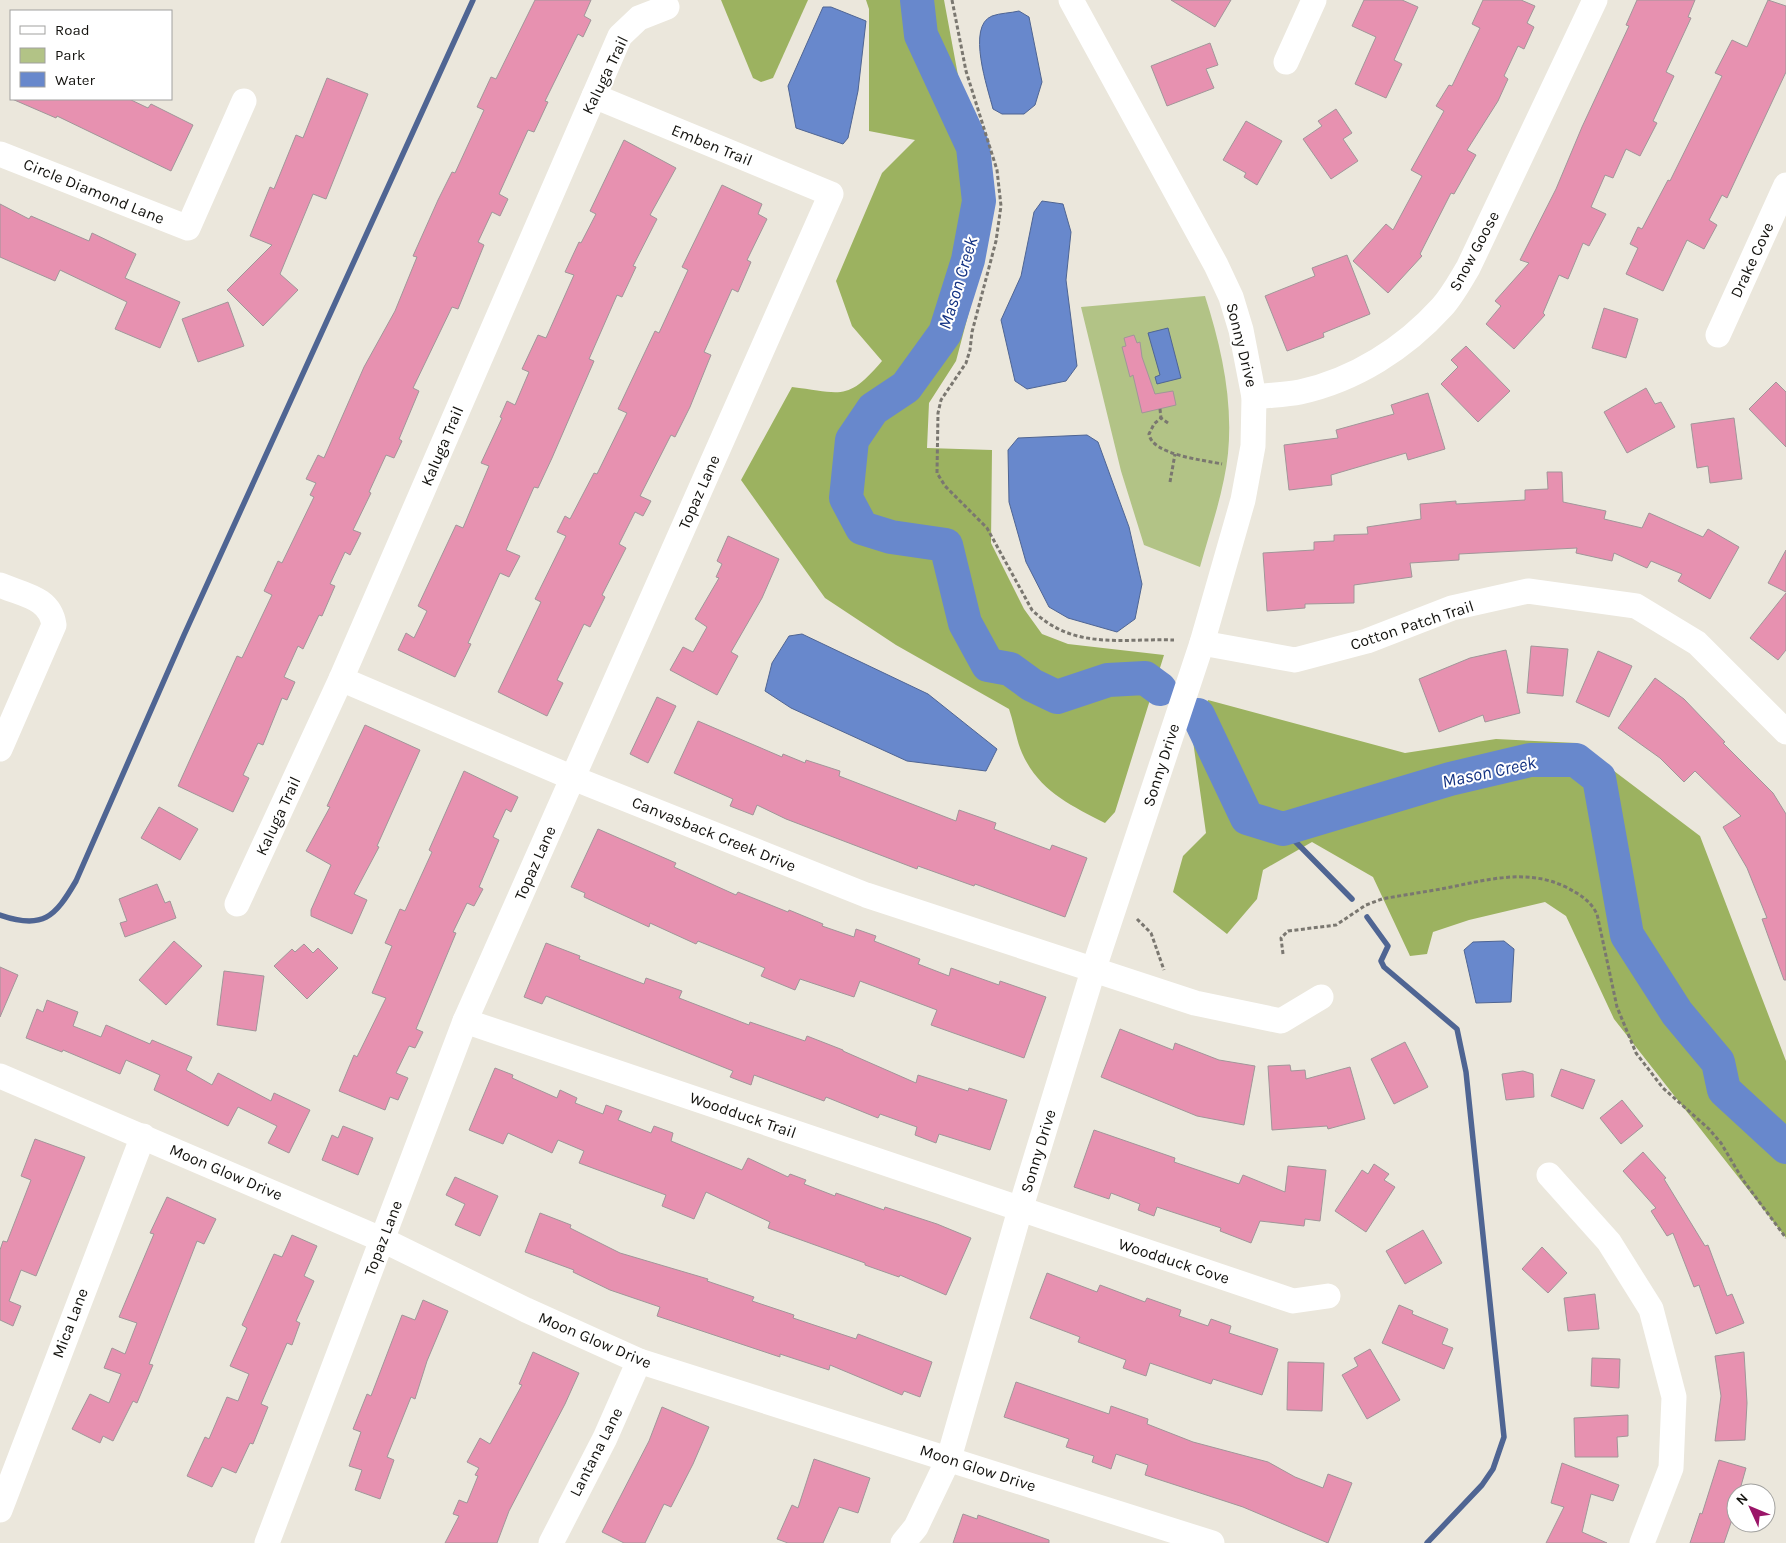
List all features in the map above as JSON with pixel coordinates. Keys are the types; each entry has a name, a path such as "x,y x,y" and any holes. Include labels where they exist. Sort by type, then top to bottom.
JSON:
{"street":[{"name":"Sonny Drive","path":"903,1543 916,1527 949,1458 1020,1210 1094,971 1202,643 1250,470 1254,397 1241,330 1230,297 1216,264 1071,0"},
{"path":"1286,62 1314,0"},
{"name":"Snow Goose","path":"1254,397 1300,392 1343,378 1381,360 1414,335 1444,305 1472,260 1595,0"},
{"name":"Kaluga Trail","path":"238,904 341,679 620,36 639,18 667,7"},
{"name":"Emben Trail","path":"594,96 831,194"},
{"name":"Circle Diamond Lane","path":"0,154 188,228 244,101"},
{"name":"Drake Cove","path":"1718,334 1786,185"},
{"name":"Topaz Lane","path":"267,1543 465,1021 831,194"},
{"path":"0,585 45,604 52,614 54,625 0,749"},
{"name":"Cotton Patch Trail","path":"1202,643 1295,660 1367,641 1452,608 1528,591 1636,606 1697,643 1784,723"},
{"name":"Canvasback Creek Drive","path":"341,679 573,778 866,895 1094,971 1195,1003 1281,1020 1320,997"},
{"name":"Woodduck Trail","path":"465,1021 1020,1210"},
{"name":"Moon Glow Drive","path":"0,1076 382,1240 639,1362 949,1458 1212,1543"},
{"name":"Mica Lane","path":"0,1510 143,1136"},
{"path":"1549,1176 1609,1242 1651,1309 1674,1397 1671,1468 1642,1543"},
{"name":"Woodduck Cove","path":"1020,1210 1293,1301 1328,1296"},
{"name":"Lantana Lane","path":"551,1543 604,1438 639,1362"}],"path":[{"path":"952,0 958,39 966,70 997,170 1001,206 996,240 972,332 966,363 941,400 938,413 937,473 945,486 987,528 1032,610 1042,619 1056,628 1088,639 1112,641 1174,640"},
{"path":"1160,409 1161,418 1168,423"},
{"path":"1161,418 1151,428 1149,438 1168,452 1222,464"},
{"path":"1170,482 1176,454"},
{"path":"1283,954 1281,938 1288,931 1336,925 1366,905 1382,899 1493,877 1532,877 1552,881 1582,896 1590,902 1597,914 1616,1008 1636,1053 1663,1088 1709,1129 1721,1143 1744,1180 1786,1238"},
{"path":"1137,920 1151,933 1166,973"}],"green space":[{"path":"721,0 808,0 773,78 761,82 753,78"},
{"path":"866,0 944,0 960,86 989,167 994,205 983,259 956,361 929,403 927,448 992,450 991,543 1024,609 1042,634 1068,644 1164,655 1115,812 1105,823 1057,796 1037,777 1022,753 1009,709 896,645 825,598 741,480 792,387 843,392 860,383 882,361 852,326 836,281 882,173 915,140 869,131 869,9"},
{"path":"1205,296 1223,364 1229,410 1229,433 1228,456 1222,490 1200,567 1144,545 1121,471 1081,307"},
{"path":"1208,700 1405,753 1496,739 1577,743 1700,836 1786,1061 1786,1238 1614,1019 1566,916 1545,902 1469,920 1433,932 1427,954 1410,956 1373,877 1312,842 1263,870 1257,899 1227,934 1173,892 1183,856 1206,833 1193,741"}],"water":[{"path":"823,7 831,7 866,21 858,91 848,138 843,144 796,128 788,86"},
{"path":"1019,11 1029,17 1042,82 1035,105 1024,114 1002,114 993,109 987,87 981,59 980,32 984,22 992,16"},
{"path":"1042,201 1063,204 1071,232 1066,280 1077,366 1066,381 1027,389 1015,381 1001,320 1021,276 1034,212"},
{"path":"1168,328 1181,378 1157,384 1155,377 1160,375 1148,333"},
{"path":"1087,435 1098,442 1129,527 1142,584 1135,619 1117,632 1068,618 1049,607 1026,562 1009,502 1008,450 1018,438"},
{"path":"802,634 928,694 997,749 986,771 907,761 791,708 765,691 772,663 789,636"},
{"path":"1504,941 1514,949 1511,1002 1476,1003 1464,950 1473,942"}],"building":[{"path":"535,0 591,0 584,16 591,20 583,37 578,34 545,101 548,102 534,132 528,130 499,194 508,199 500,216 492,212 478,242 484,245 458,309 452,307 413,388 419,391 399,439 402,441 394,458 386,455 369,492 371,493 353,530 361,533 350,555 345,552 330,584 335,586 322,616 319,615 303,649 298,646 284,677 295,682 287,700 282,698 263,745 258,743 243,775 249,778 233,812 178,786 237,656 242,658 272,595 264,591 278,561 282,563 314,497 310,495 316,483 306,479 318,455 324,458 364,367 395,311 417,257 413,256 438,200 452,172 455,173 484,110 477,107 491,77 496,79"},
{"path":"1171,0 1231,0 1215,27"},
{"path":"1364,0 1402,0 1418,7 1394,60 1402,64 1386,98 1355,84 1376,37 1352,26"},
{"path":"1483,0 1521,0 1535,6 1527,23 1534,27 1524,49 1518,46 1504,76 1508,79 1498,101 1467,150 1476,155 1454,194 1451,193 1420,254 1422,256 1388,293 1353,261 1386,224 1393,230 1422,176 1411,170 1444,111 1436,106 1449,85 1452,86 1480,28 1472,24"},
{"path":"1637,0 1695,0 1688,17 1691,18 1666,72 1674,76 1653,121 1657,123 1640,156 1626,149 1613,178 1605,175 1591,207 1606,214 1589,246 1583,243 1568,279 1559,275 1543,313 1545,315 1514,349 1486,324 1501,306 1495,301 1529,263 1520,260 1556,189 1582,127 1629,26 1626,25"},
{"path":"1768,0 1786,6 1786,72 1727,198 1722,195 1709,220 1717,225 1704,249 1687,240 1663,291 1626,274 1638,248 1630,244 1638,227 1642,229 1668,180 1670,181 1722,76 1715,73 1732,40 1747,47"},
{"path":"1210,43 1218,65 1206,69 1214,88 1167,106 1151,66"},
{"path":"327,78 368,94 326,199 313,194 280,274 298,290 263,326 227,290 272,245 250,236 270,187 274,189 296,135 303,138"},
{"path":"14,100 131,100 148,108 151,104 193,125 171,171 57,116 56,118"},
{"path":"1336,109 1352,133 1343,139 1358,161 1331,179 1303,139 1322,126 1318,121"},
{"path":"1246,121 1282,141 1257,185 1244,177 1246,173 1223,160"},
{"path":"624,140 676,168 650,215 657,219 633,266 636,267 622,297 617,295 589,359 594,361 552,458 538,488 534,487 506,550 520,556 509,577 500,573 468,643 471,644 455,677 398,650 406,633 414,638 427,611 418,606 456,525 463,528 489,466 481,463 502,418 500,417 507,401 515,405 529,372 522,369 538,335 546,338 574,275 565,272 579,242 581,243 596,214 590,211"},
{"path":"722,185 762,204 758,214 767,219 747,260 751,262 738,292 732,289 704,352 711,355 690,407 675,437 671,435 640,496 651,501 643,516 635,512 619,544 626,548 602,595 605,597 590,627 584,624 557,680 563,683 547,716 498,692 541,602 535,599 566,536 557,532 565,516 570,519 594,473 597,474 627,413 618,409 655,331 659,333 688,270 682,267"},
{"path":"0,204 29,219 31,216 89,241 92,233 136,254 125,278 180,302 160,348 115,329 127,302 60,270 55,281 0,257"},
{"path":"1347,255 1370,314 1323,333 1324,337 1287,351 1265,296 1315,276 1312,268"},
{"path":"228,302 244,346 198,362 182,319"},
{"path":"1604,308 1638,319 1626,358 1592,348"},
{"path":"1134,335 1137,343 1140,342 1142,357 1155,394 1173,391 1176,405 1142,413 1133,375 1130,377 1122,347 1126,346 1124,338"},
{"path":"1466,346 1510,391 1478,422 1441,384 1458,367 1451,360"},
{"path":"1776,382 1786,392 1786,447 1749,409"},
{"path":"1646,388 1655,404 1661,402 1675,427 1627,453 1604,412"},
{"path":"1428,393 1445,449 1408,460 1406,453 1331,475 1332,485 1289,490 1284,445 1338,438 1336,430 1394,414 1391,405"},
{"path":"1734,418 1742,479 1710,483 1708,466 1697,468 1691,424"},
{"path":"1547,472 1562,472 1563,502 1606,511 1604,519 1642,528 1649,513 1703,537 1708,529 1739,547 1710,599 1678,581 1682,574 1651,561 1647,568 1614,553 1612,561 1576,553 1577,548 1459,554 1459,560 1410,563 1412,577 1354,585 1354,603 1305,604 1305,608 1267,611 1263,553 1314,550 1314,542 1334,541 1334,535 1368,534 1367,527 1421,519 1420,504 1456,501 1456,504 1525,500 1525,490 1548,489"},
{"path":"728,536 779,559 762,598 731,652 738,656 717,695 670,670 683,647 693,652 707,627 695,619 719,578 716,577 722,564 717,561"},
{"path":"1786,550 1786,592 1768,583"},
{"path":"1786,593 1786,650 1778,660 1750,638"},
{"path":"1531,646 1568,649 1563,696 1527,693"},
{"path":"1506,650 1520,713 1485,722 1483,715 1439,732 1419,679 1470,658"},
{"path":"1598,651 1632,666 1609,717 1576,702"},
{"path":"1655,678 1684,699 1725,742 1723,743 1773,793 1786,814 1786,980 1784,980 1762,919 1767,918 1747,868 1723,827 1741,816 1695,771 1684,782 1660,758 1618,728"},
{"path":"657,697 676,706 648,763 630,754"},
{"path":"698,721 782,757 783,754 805,763 806,760 840,771 839,776 956,821 959,810 996,823 994,829 1050,850 1052,845 1087,858 1065,917 975,884 974,886 918,866 917,869 786,819 757,805 753,815 730,806 733,799 674,773"},
{"path":"365,725 420,750 377,846 379,847 354,894 367,900 352,934 311,916 311,910 331,865 306,851 330,807 327,806"},
{"path":"464,771 518,797 511,812 506,809 493,837 499,840 479,887 483,889 474,906 467,903 453,932 456,933 416,1029 423,1032 415,1048 409,1046 396,1073 408,1078 398,1100 390,1097 385,1110 339,1091 354,1055 357,1057 386,998 372,993 392,946 385,943 400,909 405,911 432,852 429,850"},
{"path":"159,807 198,829 180,860 141,838"},
{"path":"598,829 676,863 674,867 736,895 738,892 788,912 789,910 823,924 822,926 854,937 856,929 876,936 874,941 920,959 918,964 949,976 951,968 999,985 1000,981 1046,997 1024,1058 931,1025 937,1010 860,981 854,997 800,979 795,990 761,976 765,968 698,941 696,944 650,923 649,927 584,897 585,893 571,887"},
{"path":"157,884 165,903 170,901 176,918 125,937 120,923 127,921 119,899"},
{"path":"174,941 202,966 166,1005 139,980"},
{"path":"546,943 580,956 579,959 644,984 646,978 682,991 679,998 749,1025 750,1022 805,1041 807,1036 916,1083 918,1075 968,1091 969,1088 1007,1100 990,1150 939,1134 936,1143 915,1135 917,1127 880,1114 878,1118 826,1097 824,1101 754,1075 751,1085 730,1077 733,1071 546,996 542,1004 524,997"},
{"path":"304,944 313,953 318,948 338,968 307,999 274,966 292,949 295,952"},
{"path":"0,967 18,975 0,1017"},
{"path":"224,971 264,976 256,1031 217,1025"},
{"path":"47,1000 78,1012 73,1026 101,1037 106,1025 150,1044 152,1040 192,1057 186,1070 212,1085 218,1073 271,1101 274,1093 310,1110 289,1153 268,1143 277,1126 238,1107 228,1126 154,1090 160,1075 126,1060 120,1074 63,1050 62,1052 26,1038 37,1009 43,1012"},
{"path":"1120,1029 1173,1050 1175,1043 1219,1060 1255,1066 1244,1125 1197,1116 1101,1077"},
{"path":"1405,1042 1428,1087 1394,1104 1371,1059"},
{"path":"1290,1065 1291,1071 1305,1070 1306,1079 1350,1067 1365,1119 1328,1129 1327,1126 1272,1130 1268,1066"},
{"path":"495,1068 513,1075 512,1078 557,1098 560,1090 577,1098 575,1103 603,1114 606,1105 622,1111 618,1120 651,1133 654,1126 673,1133 671,1141 742,1170 748,1158 788,1177 790,1174 806,1180 804,1184 835,1196 836,1193 884,1210 885,1207 937,1224 971,1238 946,1295 900,1275 899,1277 865,1265 865,1263 768,1228 770,1222 706,1192 694,1219 662,1206 666,1195 579,1163 584,1151 558,1140 552,1153 508,1133 503,1144 469,1130"},
{"path":"1561,1069 1595,1080 1583,1109 1551,1096"},
{"path":"1523,1071 1533,1074 1534,1097 1506,1100 1502,1074"},
{"path":"1622,1100 1643,1126 1621,1144 1600,1118"},
{"path":"343,1126 373,1138 358,1175 322,1160 332,1135 338,1138"},
{"path":"1094,1130 1175,1158 1174,1162 1239,1184 1243,1175 1285,1192 1288,1166 1326,1170 1320,1221 1305,1219 1304,1226 1260,1221 1251,1243 1220,1231 1221,1228 1157,1207 1154,1216 1138,1210 1140,1204 1111,1193 1109,1199 1074,1187"},
{"path":"35,1139 85,1157 36,1276 21,1270 9,1301 21,1306 13,1326 0,1320 0,1250 3,1241 7,1242 31,1180 21,1176"},
{"path":"1643,1152 1666,1178 1664,1179 1705,1246 1708,1245 1727,1296 1732,1294 1744,1323 1716,1334 1699,1285 1694,1287 1673,1233 1667,1236 1651,1211 1656,1208 1623,1171"},
{"path":"1374,1164 1389,1174 1384,1180 1395,1187 1366,1232 1335,1211 1362,1170 1368,1174"},
{"path":"455,1177 498,1196 480,1236 455,1225 465,1204 446,1195"},
{"path":"167,1197 216,1219 204,1244 197,1241 149,1364 153,1365 137,1403 133,1401 113,1441 103,1436 100,1443 72,1429 90,1394 109,1403 121,1374 104,1368 112,1348 125,1354 137,1323 119,1317 154,1234 150,1233"},
{"path":"540,1213 571,1225 570,1228 620,1253 708,1279 707,1281 754,1297 752,1301 794,1315 793,1318 856,1339 858,1334 932,1362 920,1397 904,1391 902,1395 830,1365 829,1370 780,1354 780,1357 657,1316 660,1307 610,1290 573,1272 574,1270 525,1252"},
{"path":"1423,1230 1442,1263 1405,1284 1386,1251"},
{"path":"292,1235 317,1246 304,1276 314,1281 296,1321 300,1323 292,1345 287,1343 261,1404 268,1407 253,1444 250,1443 236,1473 222,1467 212,1487 187,1476 205,1437 209,1439 227,1397 238,1401 249,1374 230,1366 247,1328 242,1325 274,1254 282,1257"},
{"path":"1542,1247 1567,1273 1548,1293 1522,1269"},
{"path":"1047,1273 1097,1292 1100,1285 1145,1302 1147,1298 1181,1310 1179,1316 1208,1326 1211,1319 1231,1326 1229,1333 1278,1349 1262,1395 1213,1379 1211,1384 1150,1363 1146,1376 1123,1368 1126,1360 1078,1342 1080,1337 1030,1318"},
{"path":"1595,1294 1599,1329 1568,1331 1564,1298"},
{"path":"423,1300 448,1311 427,1361 415,1399 411,1397 387,1457 394,1460 380,1499 355,1490 362,1470 349,1466 361,1432 353,1429 367,1394 371,1396 402,1315 415,1320"},
{"path":"1399,1305 1413,1311 1412,1314 1448,1329 1442,1344 1453,1348 1444,1369 1382,1343"},
{"path":"1370,1349 1400,1400 1367,1419 1342,1375 1358,1366 1354,1358"},
{"path":"533,1352 579,1373 565,1404 509,1511 497,1543 445,1543 459,1516 453,1514 459,1500 467,1503 478,1476 475,1475 479,1468 467,1462 480,1438 490,1444 522,1385 519,1384"},
{"path":"1744,1352 1747,1403 1745,1440 1715,1441 1721,1396 1715,1356"},
{"path":"1592,1358 1620,1359 1619,1388 1591,1386"},
{"path":"1288,1362 1324,1363 1322,1411 1287,1410"},
{"path":"1016,1382 1109,1414 1111,1406 1148,1419 1147,1424 1193,1442 1268,1462 1295,1477 1323,1488 1328,1474 1352,1483 1328,1543 1243,1507 1145,1475 1148,1465 1116,1454 1111,1469 1092,1462 1094,1456 1066,1447 1069,1439 1004,1417"},
{"path":"662,1407 709,1427 671,1507 664,1504 645,1543 624,1543 602,1532 649,1441"},
{"path":"1628,1415 1628,1436 1617,1437 1618,1457 1575,1457 1574,1418"},
{"path":"814,1459 870,1478 858,1513 839,1507 823,1543 788,1543 777,1539 792,1505 798,1508"},
{"path":"1719,1460 1746,1468 1742,1483 1726,1483 1727,1533 1724,1543 1690,1543 1700,1513 1702,1514"},
{"path":"1562,1463 1619,1485 1613,1501 1591,1494 1582,1532 1607,1543 1546,1543 1564,1507 1551,1503"},
{"path":"963,1514 977,1519 978,1515 1049,1540 1049,1543 953,1543"}],"waterway":[{"path":"0,915 27,921 46,917 61,904 76,881 184,635 473,0"},
{"name":"Mason Creek","path":"917,0 921,35 973,147 979,201 968,260 945,333 906,387 873,409 852,440 846,498 862,528 891,537 946,545 965,623 988,665 1010,669 1032,685 1057,697 1108,680 1145,678 1160,689"},
{"name":"Mason Creek","path":"1198,715 1247,818 1283,829 1450,779 1530,760 1576,760 1599,778 1627,935 1677,1013 1718,1062 1724,1090 1786,1147"},
{"path":"1283,829 1352,899"},
{"path":"1367,917 1388,946 1381,961 1384,967 1457,1029 1466,1072 1504,1437 1493,1469 1482,1485 1427,1543"}]}
